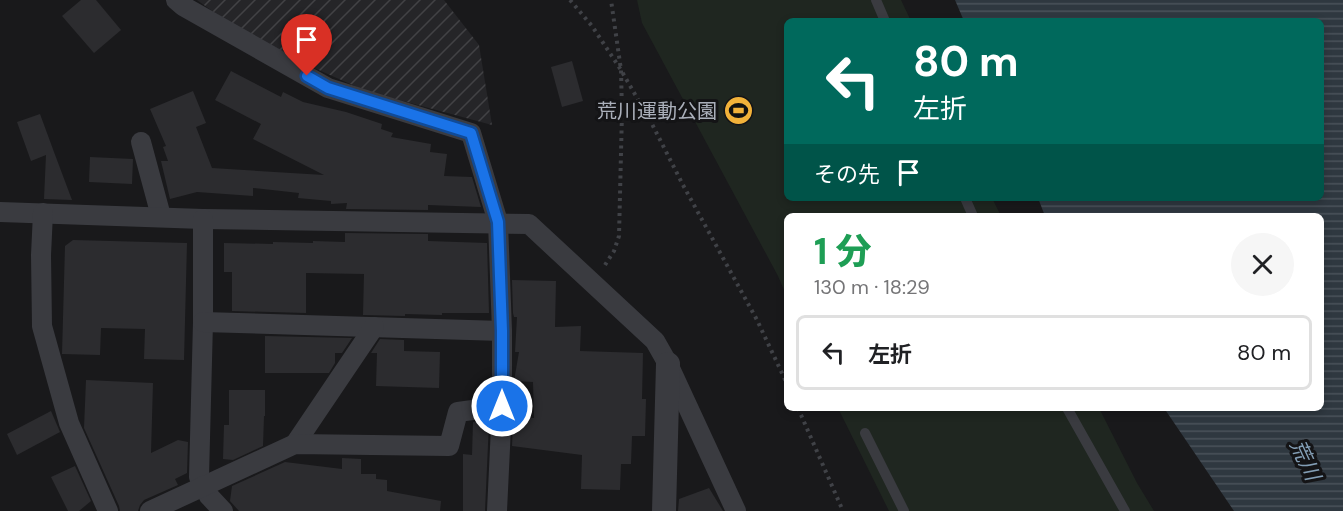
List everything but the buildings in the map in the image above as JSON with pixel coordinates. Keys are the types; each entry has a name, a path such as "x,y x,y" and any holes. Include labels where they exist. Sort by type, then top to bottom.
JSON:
{"street":[{"path":"176,0 328,88 471,133 498,222 502,406 497,511"},
{"path":"141,142 161,216"},
{"path":"0,212 203,219 529,224 655,341 668,364 736,511"},
{"path":"43,213 42,326 69,423 108,511"},
{"path":"203,219 199,477 209,496 223,511"},
{"path":"203,322 502,331"},
{"path":"295,444 374,327"},
{"path":"664,511 668,364"},
{"path":"150,511 295,444 449,446 458,412 502,406"}],"lane":[{"path":"876,0 884,18"},
{"path":"1069,411 1125,511"},
{"path":"865,433 904,511"}],"path":[{"path":"570,0 592,26 652,124 757,320 784,377"},
{"path":"592,282 614,251 619,236 621,70 611,0"},
{"path":"799,411 843,511"}],"shaded area":[{"path":"197,0 444,0 479,45 492,125 366,91 237,29"},
{"name":"荒川運動公園","path":"637,0 901,0 910,18 784,18 784,201 994,201 1000,213 784,213 784,290 642,23"},
{"path":"839,411 1101,411 1154,511 889,511"}],"water":[{"name":"荒川","path":"955,0 1343,0 1343,511 1234,511 1166,411 1324,411 1324,213 1044,213 1039,201 1324,201 1324,18 963,18"}],"place":[{"name":"荒川運動公園","path":"738,111"}],"route":[{"path":"307,76 328,88 471,133 498,222 502,406"}]}
